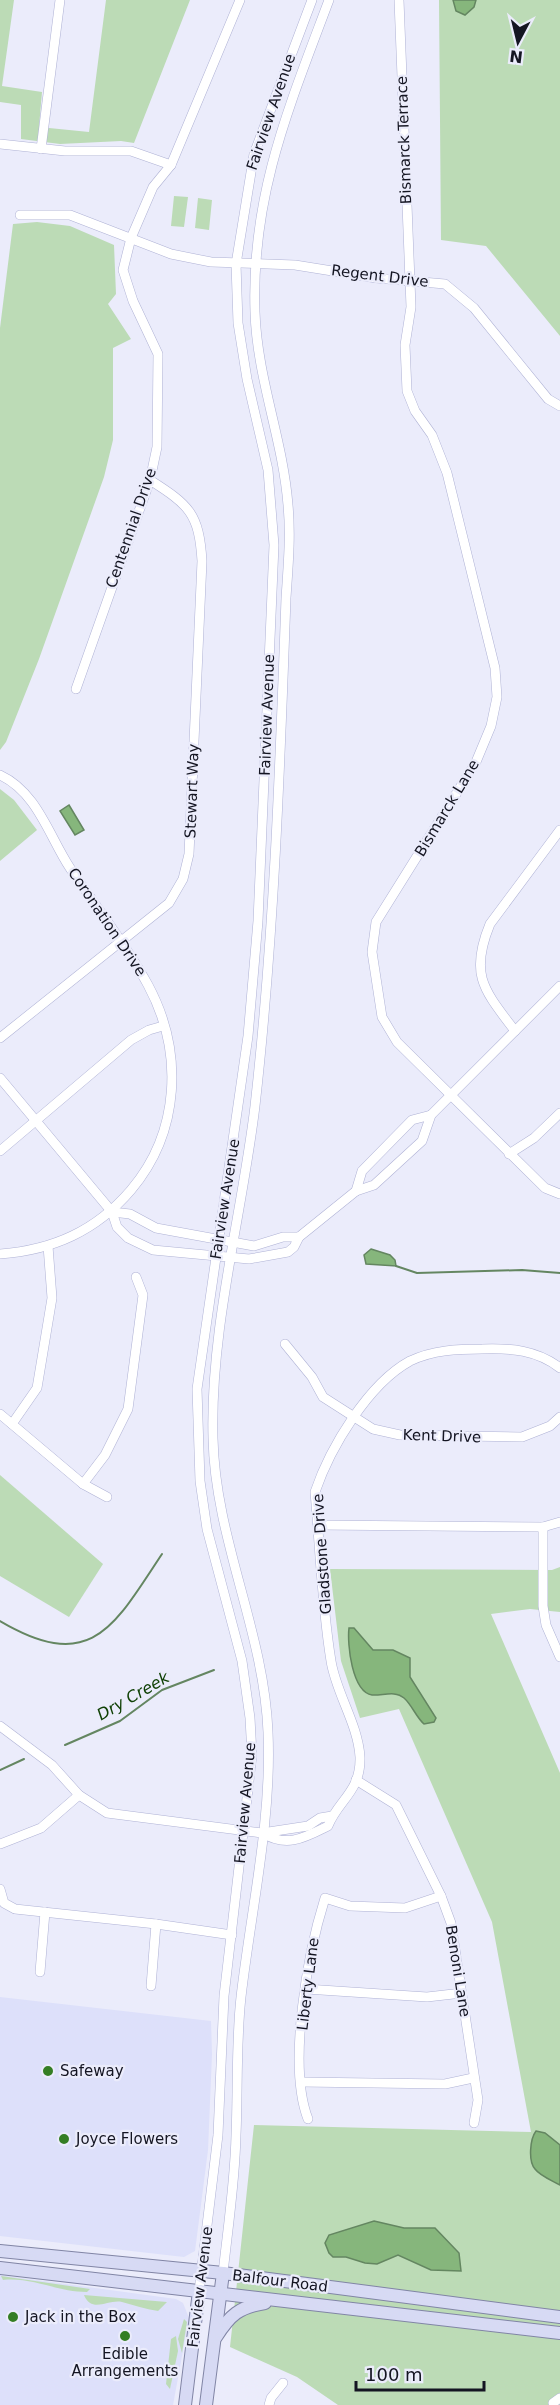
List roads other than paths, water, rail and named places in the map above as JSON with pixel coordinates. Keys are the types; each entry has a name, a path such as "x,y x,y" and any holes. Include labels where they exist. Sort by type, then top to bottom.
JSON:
{"main road":[{"name":"Balfour Road","path":"0,2252 223,2273 560,2317"},
{"name":"Balfour Road","path":"0,2268 560,2333"},
{"name":"Fairview Avenue","path":"206,2405 223,2273"},
{"name":"Fairview Avenue","path":"185,2405 199,2291"},
{"path":"214,2340 226,2319 240,2308 284,2301"}],"street":[{"path":"41,149 60,0"},
{"name":"Centennial Drive","path":"76,688 150,480 157,447 158,354 133,301 123,270 131,238 153,187 171,165 240,0"},
{"name":"Fairview Avenue","path":"199,2291 218,2134 224,1996 252,1755 250,1718 242,1661 207,1530 200,1481 197,1389 240,1099 255,955 274,545 268,470 247,379 238,323 236,264 254,154 312,0"},
{"name":"Fairview Avenue","path":"223,2273 234,2173 241,1999 262,1833 268,1730 259,1659 224,1530 216,1482 213,1436 219,1343 250,1146 263,1034 271,925 287,591 288,505 260,367 255,311 255,264 261,208 271,161 329,0"},
{"name":"Bismarck Terrace","path":"399,0 410,281"},
{"path":"0,144 41,149 131,151 171,165"},
{"name":"Regent Drive","path":"20,215 70,215 171,254 236,264 295,265 445,284 474,308 548,399 560,406"},
{"name":"Bismarck Lane","path":"410,281 411,307 404,371 406,391 415,411 432,435 447,472 495,668 497,698 491,726 476,762 376,922 372,952 382,1017 397,1042 509,1154 545,1188 560,1194"},
{"name":"Stewart Way","path":"0,1038 120,939 150,920 169,903 183,879 189,854 202,561 201,533 189,508 150,480"},
{"name":"Coronation Drive","path":"0,1254 48,1246 84,1231 112,1212 136,1184 154,1155 167,1123 174,1090 172,1059 150,987 69,866 27,794 2,776"},
{"path":"515,1031 484,991 479,963 483,941 490,924 560,830"},
{"path":"0,1078 112,1212 117,1227 128,1238 153,1250 216,1254 249,1259 288,1252 294,1247 299,1237 356,1191 374,1185 422,1141 431,1115 560,986"},
{"path":"0,1151 131,1040 149,1030 163,1026"},
{"path":"509,1154 534,1138 560,1113"},
{"path":"356,1191 362,1171 385,1147 412,1120 431,1115"},
{"path":"112,1212 130,1214 156,1228 254,1246 284,1237 299,1237"},
{"path":"12,1424 37,1388 52,1298 48,1246"},
{"path":"83,1484 105,1455 128,1409 143,1295 136,1277"},
{"name":"Kent Drive","path":"285,1344 312,1377 323,1396 373,1429 400,1436 522,1437 550,1426 560,1418"},
{"name":"Gladstone Drive","path":"0,1726 52,1765 79,1795 108,1813 245,1830 262,1833 276,1842 310,1831 320,1818 332,1816 347,1800 356,1780 360,1757 331,1663 315,1492 324,1465 354,1418 381,1382 411,1361 446,1350 500,1348 535,1353 560,1368"},
{"path":"0,1414 83,1484 108,1497"},
{"path":"318,1525 543,1527 560,1522"},
{"path":"543,1527 546,1625 560,1657"},
{"name":"Benoni Lane","path":"356,1780 396,1805 441,1896 451,1923 478,2100 474,2123"},
{"path":"0,1844 41,1828 79,1795"},
{"path":"0,1889 4,1903 15,1909 156,1924 232,1935"},
{"name":"Liberty Lane","path":"308,2119 301,2101 301,2036 313,1937 325,1898 350,1906 405,1908 441,1896"},
{"path":"40,1972 45,1912"},
{"path":"151,1986 156,1924"},
{"path":"306,1989 427,1997 462,1993"},
{"path":"301,2082 445,2084 473,2078"},
{"path":"270,2405 271,2398 283,2383"}],"waterway":[{"path":"396,1266 417,1273 522,1270 560,1273"},
{"path":"0,1621 31,1637 57,1643 79,1643 98,1635 114,1621 162,1554"},
{"name":"Dry Creek","path":"65,1745 120,1721 162,1690 214,1670"},
{"name":"Dry Creek","path":"0,1770 24,1759"}],"place":[{"name":"Safeway","path":"48,2071"},
{"name":"Joyce Flowers","path":"64,2139"},
{"name":"Jack in the Box","path":"13,2317"},
{"name":"Edible Arrangements","path":"125,2336"}]}
